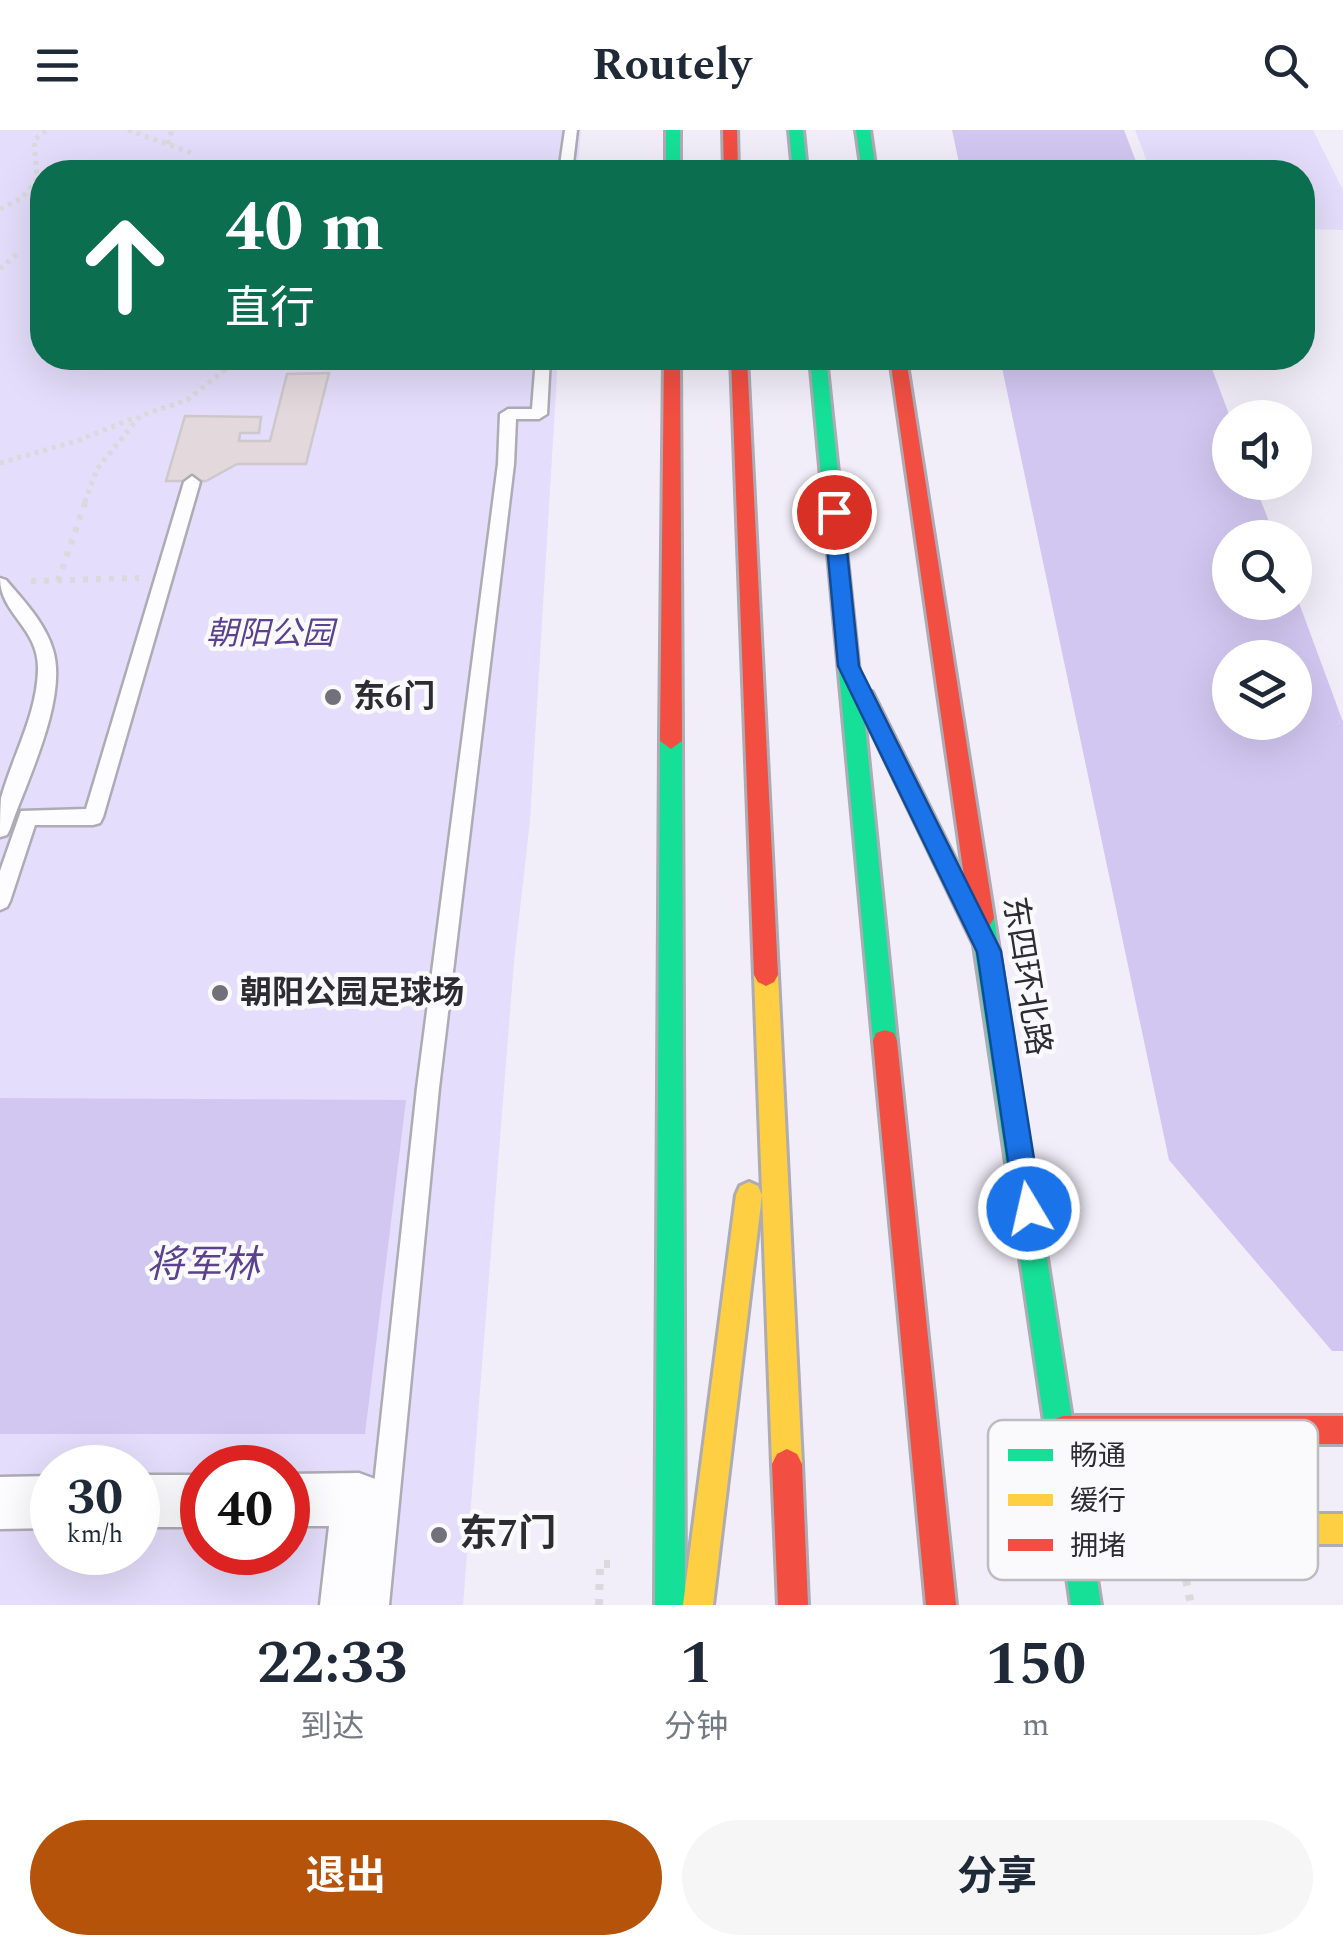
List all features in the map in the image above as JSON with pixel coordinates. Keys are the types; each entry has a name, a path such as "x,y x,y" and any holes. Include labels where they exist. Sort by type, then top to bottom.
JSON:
{"main road":[{"path":"673,130 673,160"},
{"path":"730,130 731,160"},
{"path":"796,130 799,160"},
{"path":"863,130 867,160"},
{"path":"670,1605 672,370"},
{"path":"740,370 792,1605"},
{"path":"819,370 941,1605"},
{"name":"东四环北路","path":"900,370 1060,1420"},
{"path":"848,666 989,951"},
{"path":"698,1605 768,1044"},
{"name":"东四环北路","path":"1083,1580 1086,1605"}],"street":[{"path":"310,1500 359,1499 347,1605"},
{"path":"0,1503 30,1502"}],"lane":[{"path":"567,160 570,130"},
{"path":"375,1605 428,1088 506,464 508,414 539,414 541,370"},
{"path":"0,901 28,817 93,817 192,482"},
{"path":"0,828 40,708 48,661 10,582"}],"path":[{"path":"36,160 34,140 47,130"},
{"path":"128,130 192,153"},
{"path":"168,144 172,130"},
{"path":"0,209 22,198 30,188"},
{"path":"0,269 20,251"},
{"path":"0,463 77,442 187,400 225,370"},
{"path":"58,581 97,469 140,416"},
{"path":"10,582 165,578"},
{"path":"599,1605 600,1564"}],"green space":[{"name":"朝阳公园","path":"0,130 581,130 578,160 30,160 30,370 557,370 530,821 514,962 463,1605 0,1605"},
{"path":"952,130 1124,130 1135,160 958,160"},
{"path":"1135,130 1313,130 1343,190 1343,230 1315,229 1315,160 1146,160"},
{"path":"1003,370 1212,370 1224,400 1212,400 1212,500 1261,500 1268,520 1212,520 1212,620 1305,620 1343,722 1343,1351 1332,1351 1169,1160"},
{"name":"将军林","path":"0,1098 406,1100 365,1434 0,1434"}],"building":[{"path":"329,373 306,464 237,464 206,481 166,481 185,416 261,417 259,433 240,433 239,441 270,441 287,374"}],"traffic: fast":[{"path":"673,130 673,160"},
{"path":"796,130 799,160"},
{"path":"863,130 867,160"},
{"path":"819,370 885,1041"},
{"path":"865,698 989,951"},
{"path":"670,1605 671,741"},
{"path":"982,918 1058,1420"},
{"path":"1082,1580 1086,1605"}],"traffic: slow":[{"path":"766,975 787,1464"},
{"path":"698,1605 749,1195"},
{"path":"1318,1529 1343,1529"}],"traffic: jam":[{"path":"730,130 731,160"},
{"path":"671,741 672,370"},
{"path":"740,370 766,975"},
{"path":"900,370 982,918"},
{"path":"885,1041 941,1605"},
{"path":"1318,1430 1343,1430"},
{"path":"787,1464 793,1605"}],"place":[{"name":"东6门","path":"333,697"},
{"name":"朝阳公园足球场","path":"220,993"},
{"name":"东7门","path":"439,1535"}],"route":[{"path":"834,512 848,666 989,951 1029,1209"}]}
